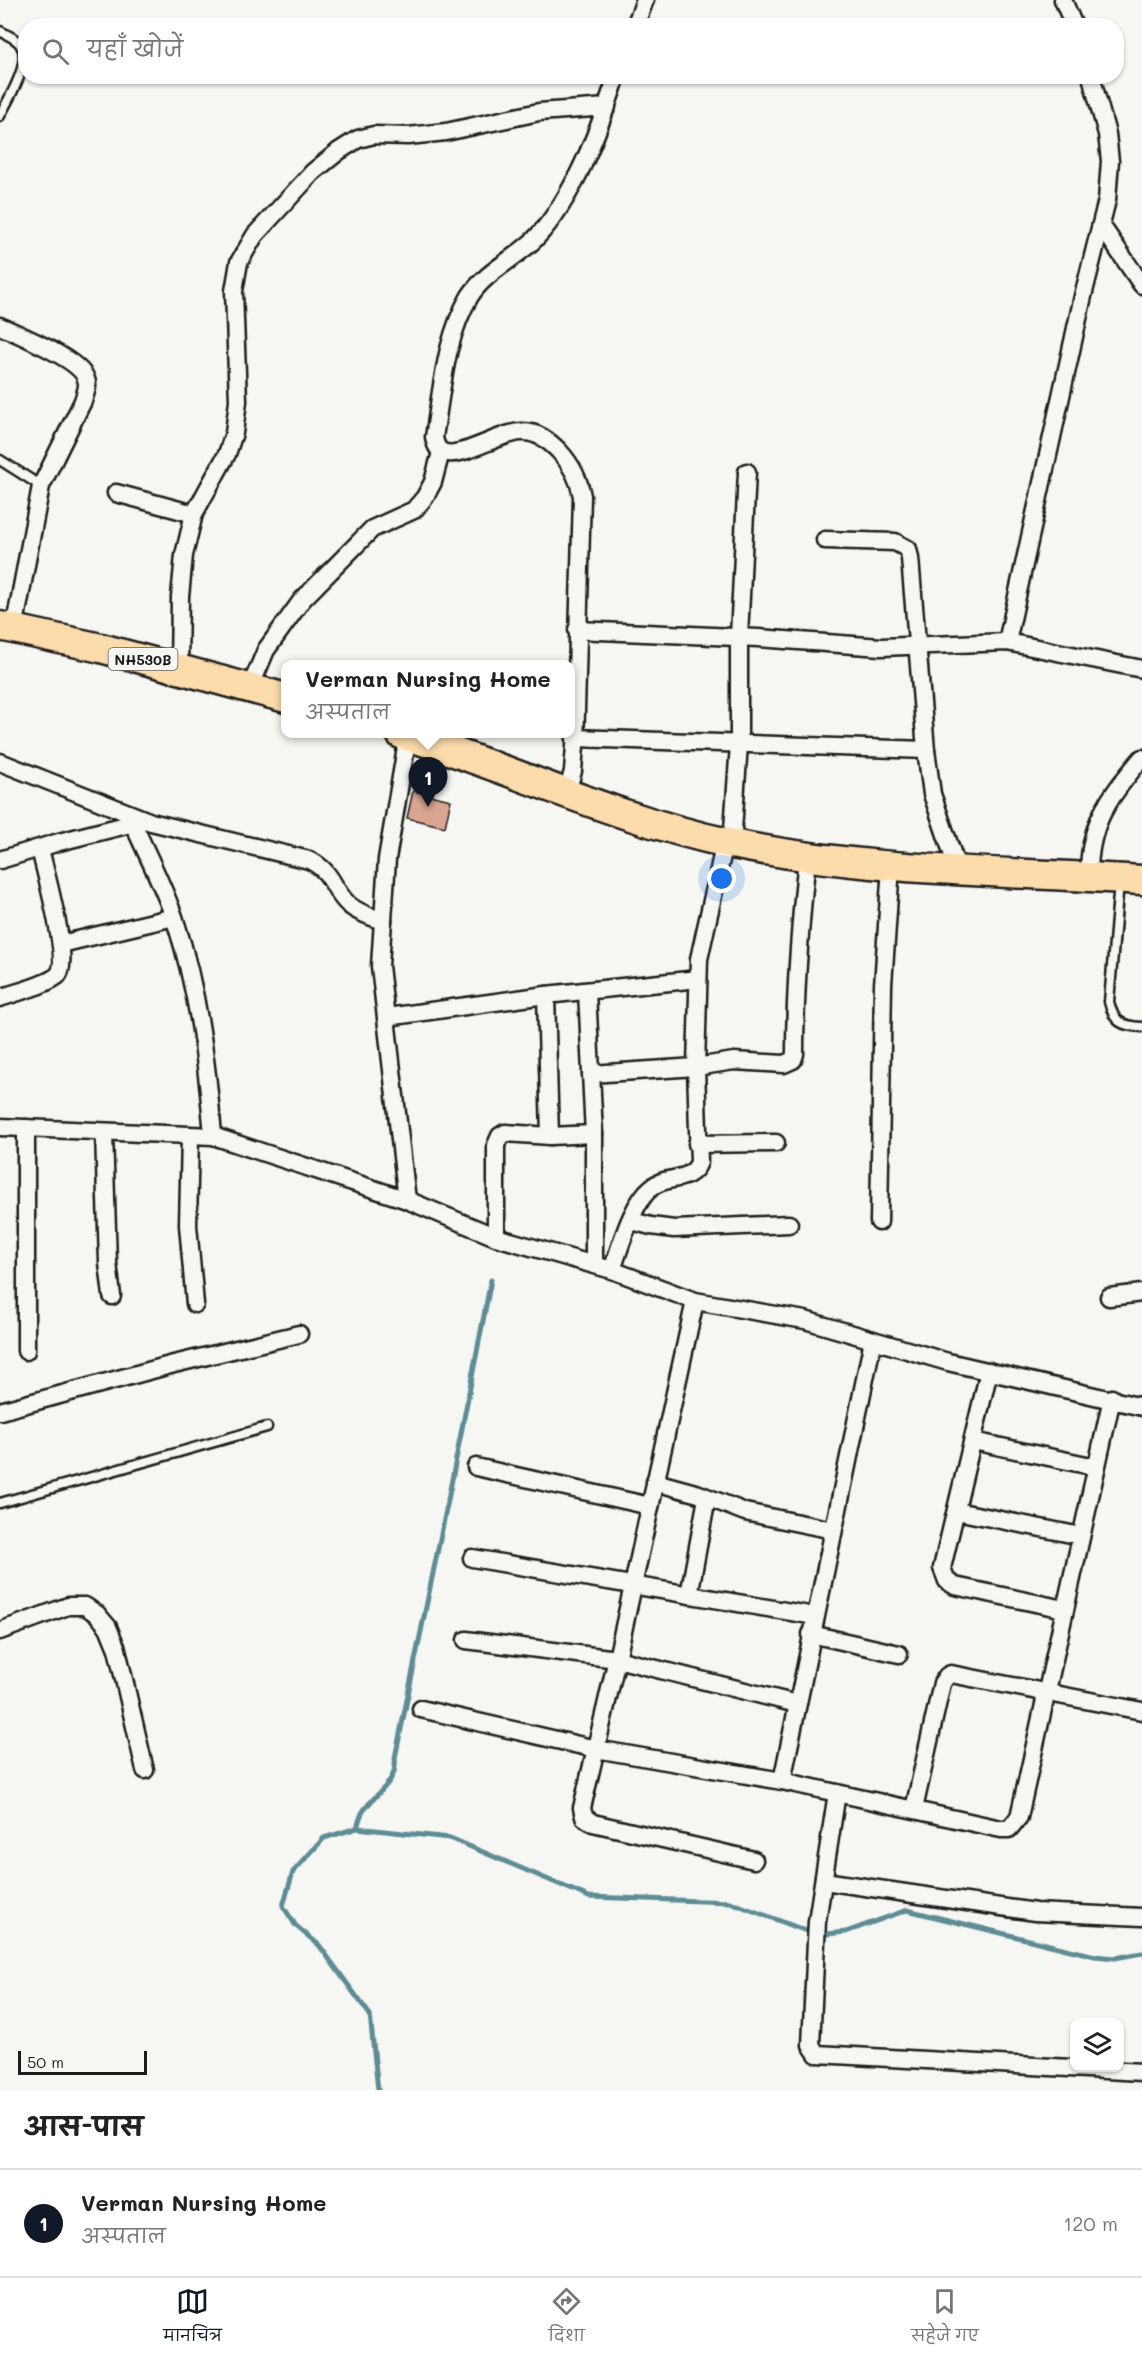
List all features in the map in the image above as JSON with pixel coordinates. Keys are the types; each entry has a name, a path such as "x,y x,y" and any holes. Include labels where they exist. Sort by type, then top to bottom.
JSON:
{"highway":[{"name":"NH530B","path":"7,628 179,669 281,697"},
{"path":"413,738 567,793 669,827 728,843 807,858 891,866 1131,880"}],"street":[{"path":"638,18 645,0"},
{"path":"1063,0 1071,18"},
{"path":"567,793 573,771 575,738 582,496 580,485 573,470 561,454 547,440 535,434 510,433 468,449 447,453 441,452 436,446 434,437 449,355 459,319 471,295 487,277 533,241 551,221 589,152 614,84"},
{"path":"1007,642 1083,296 1107,200 1110,161 1107,134 1093,84"},
{"path":"179,669 180,597 184,555 194,514 227,454 234,433 238,401 234,291 239,262 255,234 312,172 339,151 358,140 374,135 408,136 446,132 539,112 607,106"},
{"path":"1101,225 1142,285"},
{"path":"0,326 52,349 84,374 87,380 83,401 41,486 7,628"},
{"path":"250,688 266,650 302,600 372,529 383,522 414,510 425,497 433,482 441,452"},
{"path":"612,1270 641,1198 656,1184 683,1177 696,1169 699,1162 696,1067 699,959 728,843 739,744 739,637 747,472"},
{"path":"116,493 194,514"},
{"path":"825,540 895,542 908,549 932,794 958,870"},
{"path":"577,630 739,637 881,647 1007,642 1142,669"},
{"path":"405,738 387,859 380,966 407,1200"},
{"path":"575,738 926,750"},
{"path":"1089,877 1092,837 1100,815 1142,758"},
{"path":"0,762 139,822 319,864 328,873 348,904 383,921"},
{"path":"0,860 139,822"},
{"path":"139,822 174,917 192,982 205,1055 213,1136"},
{"path":"0,998 56,977 62,968 60,944 40,848"},
{"path":"591,1074 696,1067 734,1061 784,1064 793,1060 797,954 807,858"},
{"path":"879,1222 883,985 891,866"},
{"path":"60,944 174,917"},
{"path":"387,1017 546,995 698,979"},
{"path":"587,990 594,1134 594,1265"},
{"path":"546,995 550,1136"},
{"path":"0,1127 213,1136 407,1200 496,1237 612,1270 695,1301 805,1320 948,1362 1112,1398 1142,1407"},
{"path":"26,1128 26,1351"},
{"path":"104,1132 108,1263 112,1296"},
{"path":"496,1237 497,1140 505,1133 550,1136 594,1134"},
{"path":"190,1136 188,1225 195,1304"},
{"path":"697,1144 776,1143"},
{"path":"632,1221 651,1227 674,1229 789,1224"},
{"path":"1109,1297 1142,1293"},
{"path":"695,1301 582,1808 584,1817 588,1821 754,1860"},
{"path":"0,1411 298,1334"},
{"path":"782,1781 873,1340"},
{"path":"989,1371 942,1568 947,1581 955,1587 1064,1609"},
{"path":"422,1709 596,1749 782,1781 1009,1829 1019,1817 1112,1398"},
{"path":"973,1441 1096,1467"},
{"path":"476,1467 650,1506"},
{"path":"655,1482 745,1512 833,1530"},
{"path":"689,1595 707,1498"},
{"path":"956,1511 1081,1536"},
{"path":"472,1558 815,1616"},
{"path":"0,1631 68,1606 86,1606 98,1614 108,1627 117,1649 145,1770"},
{"path":"811,1634 899,1654"},
{"path":"466,1640 617,1659 797,1704"},
{"path":"914,1809 942,1683 947,1676 956,1673 1142,1711"},
{"path":"837,1793 815,1943 811,2045 817,2054 1142,2072"},
{"path":"824,1881 1035,1912 1142,1917"}],"lane":[{"path":"0,31 18,41"},
{"path":"0,116 18,78"},
{"path":"0,460 41,486"},
{"path":"1131,880 1108,1002 1113,1016 1120,1022 1142,1027"},
{"path":"0,1503 267,1427"}],"building":[{"path":"413,791 451,800 445,827 407,818"}],"waterway":[{"path":"357,1828 363,1812 386,1786 395,1766 491,1280"},
{"path":"378,2090 370,2015 319,1945 296,1926 283,1906 293,1872 324,1838 357,1828 450,1838 589,1897 730,1902 817,1935 846,1932 907,1910 1095,1956 1115,1958 1142,1953"}],"place":[{"name":"Verman Nursing Home","path":"428,807"}]}
